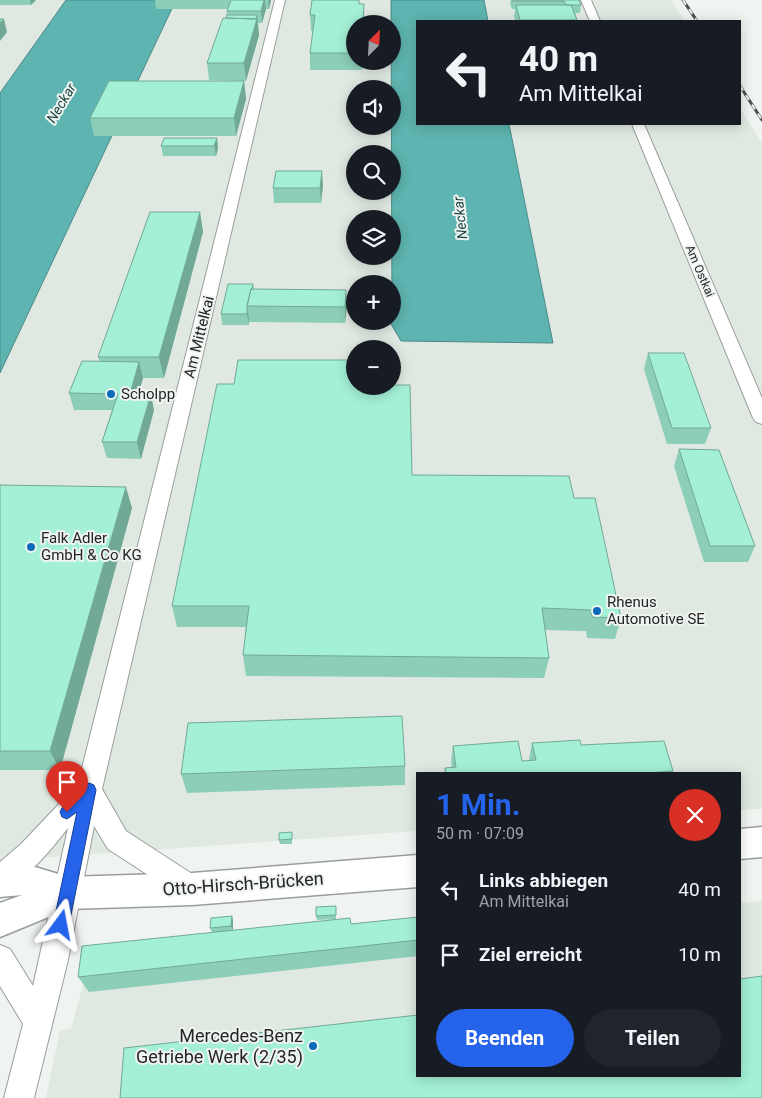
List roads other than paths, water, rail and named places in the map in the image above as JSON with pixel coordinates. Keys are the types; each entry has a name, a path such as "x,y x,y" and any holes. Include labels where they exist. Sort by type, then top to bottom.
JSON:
{"main road":[{"path":"741,844 762,842"},
{"name":"Otto-Hirsch-Brücken","path":"0,879 22,879 68,893 192,888 416,871"},
{"name":"Otto-Hirsch-Brücken","path":"0,920 68,893"}],"street":[{"name":"Am Mittelkai","path":"19,1098 54,960 89,790 280,0"},
{"path":"586,0 595,20"},
{"name":"Am Ostkai","path":"638,125 762,418"},
{"path":"0,879 18,866 39,846 56,823 89,790 118,840 192,888"},
{"path":"0,960 38,1021"}],"water":[{"name":"Neckar","path":"66,0 176,0 0,373 0,93"},
{"name":"Neckar","path":"391,0 484,0 488,20 416,20 416,125 509,125 553,343 400,340 395,330 401,330 401,275 392,275 392,265 401,265 401,210 392,210 392,200 401,200 401,145 391,145 391,135 401,135 401,80 391,80 391,70 401,70 401,15 391,15"}],"railway":[{"path":"683,0 696,20"},
{"path":"741,88 762,120"}],"place":[{"name":"Scholpp","path":"111,394"},
{"name":"Falk Adler GmbH & Co KG","path":"31,547"},
{"name":"Rhenus Automotive SE","path":"597,611"},
{"name":"Mercedes-Benz Getriebe Werk (2/35)","path":"313,1046"}]}
